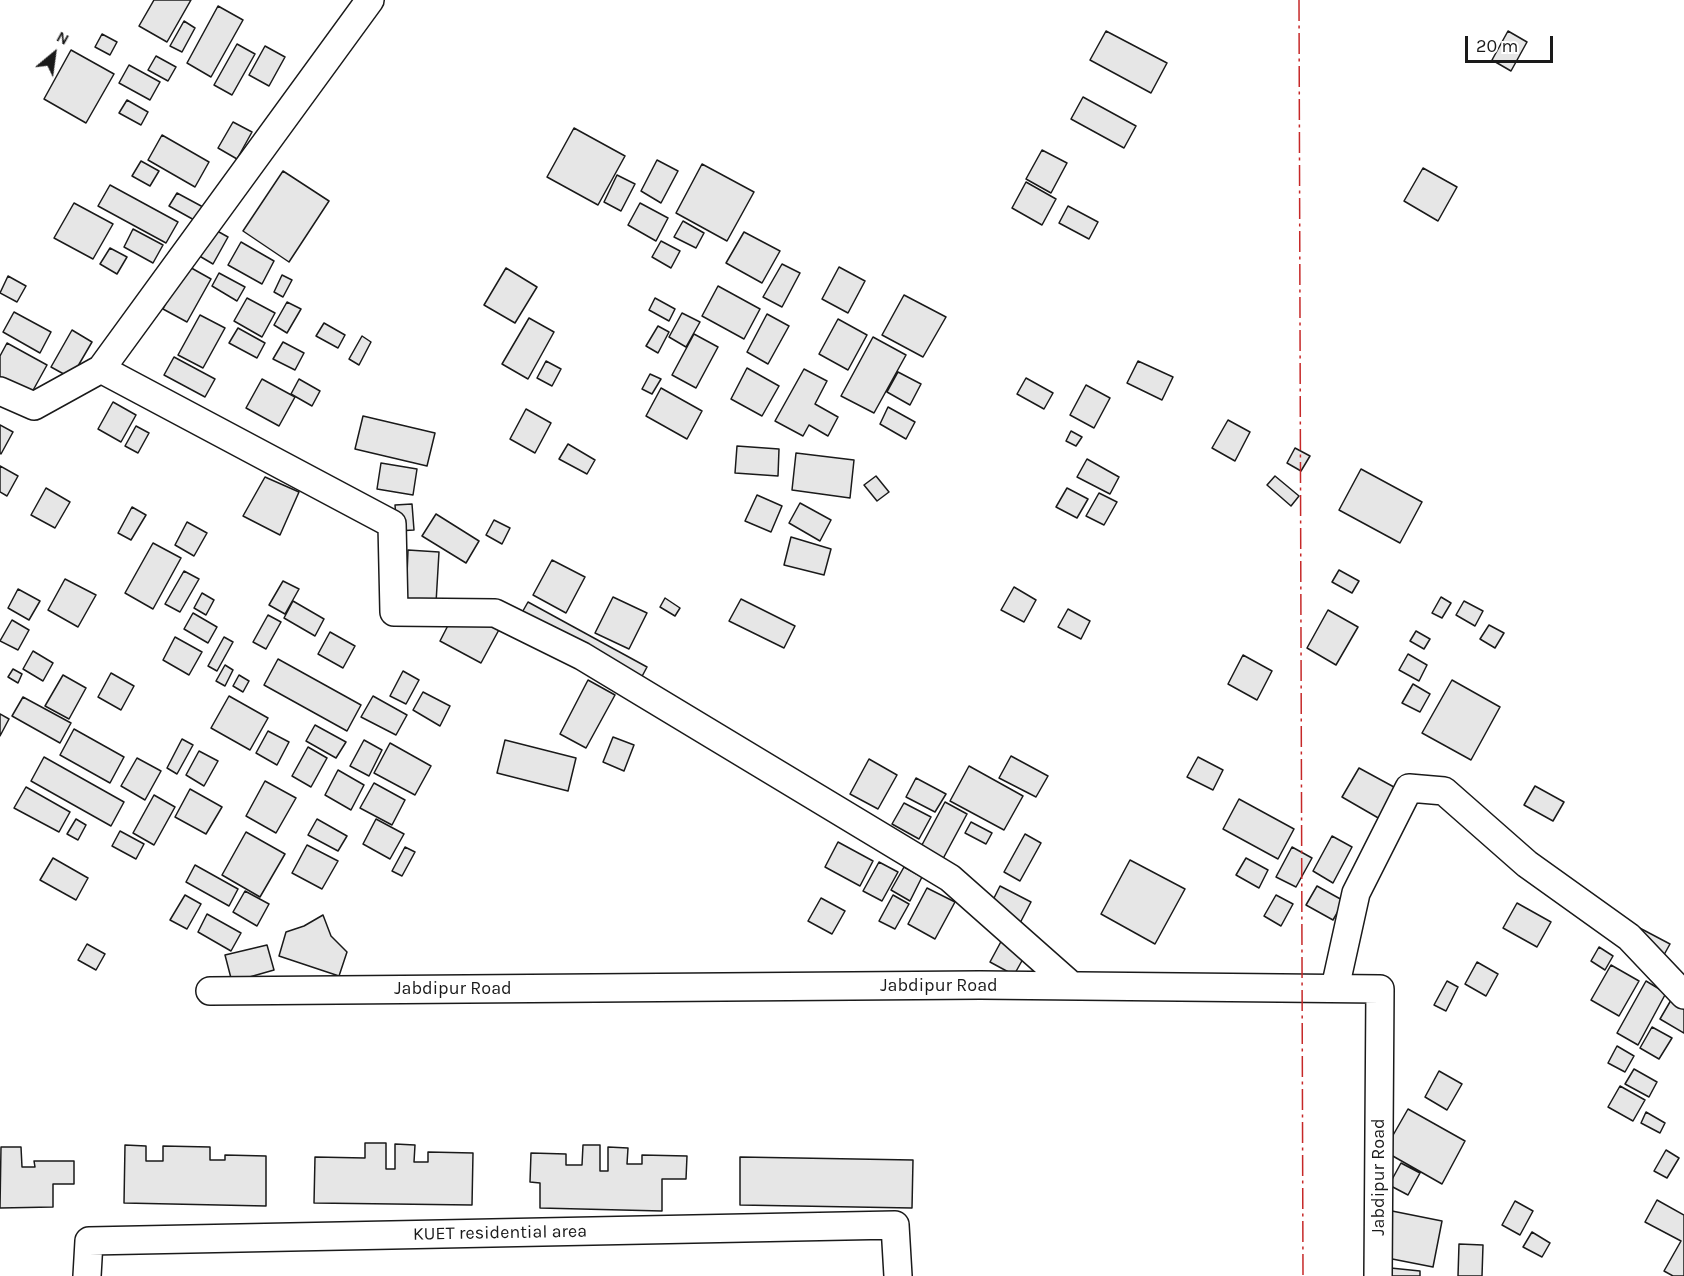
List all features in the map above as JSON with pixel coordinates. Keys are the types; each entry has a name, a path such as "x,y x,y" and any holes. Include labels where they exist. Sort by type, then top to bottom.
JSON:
{"street":[{"path":"0,391 34,406 101,369 370,0"},
{"path":"101,369 392,524 394,612 495,613 582,656 950,878 1072,986"},
{"path":"1335,988 1356,893 1409,788 1444,791 1527,864 1629,937 1684,995"},
{"name":"Jabdipur Road","path":"210,991 1072,986 1380,989 1378,1276"},
{"name":"KUET residential area","path":"87,1276 89,1241 895,1225 898,1276"}],"building":[{"path":"154,0 191,0 167,42 139,26"},
{"path":"218,6 243,20 211,77 187,63"},
{"path":"184,21 195,28 182,52 170,46"},
{"path":"1106,31 1167,63 1151,93 1090,60"},
{"path":"1508,31 1527,42 1511,71 1492,60"},
{"path":"102,34 117,42 110,55 95,47"},
{"path":"237,44 255,54 232,95 214,85"},
{"path":"265,46 285,57 269,86 249,75"},
{"path":"71,50 114,74 86,123 44,99"},
{"path":"156,56 176,67 168,81 148,70"},
{"path":"129,65 160,82 150,100 119,83"},
{"path":"1083,97 1136,126 1124,148 1071,119"},
{"path":"127,100 148,112 141,125 119,113"},
{"path":"233,122 252,132 237,159 218,148"},
{"path":"574,128 625,156 598,205 547,177"},
{"path":"162,135 209,162 195,187 148,160"},
{"path":"1042,150 1067,163 1051,193 1026,179"},
{"path":"657,160 678,171 661,203 641,191"},
{"path":"141,161 159,171 150,186 132,176"},
{"path":"702,164 754,192 727,241 676,213"},
{"path":"1423,168 1457,187 1438,221 1404,201"},
{"path":"283,171 329,201 289,262 243,231"},
{"path":"617,175 635,184 621,211 604,202"},
{"path":"1026,182 1056,199 1042,225 1012,208"},
{"path":"110,185 178,222 166,243 98,206"},
{"path":"177,193 203,207 196,221 169,206"},
{"path":"74,203 113,224 93,259 54,238"},
{"path":"640,203 668,218 656,241 628,225"},
{"path":"1068,206 1098,222 1089,239 1059,223"},
{"path":"683,221 704,233 696,248 674,237"},
{"path":"210,227 228,237 213,264 196,254"},
{"path":"133,229 163,245 153,263 124,247"},
{"path":"744,232 780,251 762,283 726,263"},
{"path":"661,241 680,251 671,268 652,257"},
{"path":"241,242 274,261 262,284 228,265"},
{"path":"110,248 127,257 117,274 100,264"},
{"path":"782,264 800,273 782,307 763,297"},
{"path":"186,265 211,279 187,322 163,309"},
{"path":"839,267 865,281 848,313 822,299"},
{"path":"506,268 537,287 515,323 484,305"},
{"path":"219,273 245,287 237,301 212,286"},
{"path":"282,275 292,280 283,297 274,292"},
{"path":"8,276 26,286 17,302 0,293"},
{"path":"718,286 760,309 744,339 702,316"},
{"path":"904,295 946,317 923,357 882,335"},
{"path":"247,298 275,313 262,337 234,321"},
{"path":"655,298 675,309 669,321 649,310"},
{"path":"287,302 301,309 287,333 274,325"},
{"path":"14,312 51,332 40,353 3,332"},
{"path":"682,313 700,322 686,347 669,337"},
{"path":"767,314 789,326 768,364 747,352"},
{"path":"200,315 225,328 203,368 178,355"},
{"path":"529,318 554,332 528,379 502,364"},
{"path":"838,319 867,335 848,370 819,354"},
{"path":"324,323 345,335 338,348 316,336"},
{"path":"658,326 669,332 658,353 646,346"},
{"path":"238,328 265,343 257,358 229,343"},
{"path":"72,330 92,342 71,378 51,367"},
{"path":"694,334 718,347 696,388 672,375"},
{"path":"362,336 371,342 359,365 349,359"},
{"path":"873,337 906,355 874,413 841,396"},
{"path":"283,342 304,353 295,370 273,359"},
{"path":"7,343 47,365 31,394 0,377 0,356"},
{"path":"174,357 215,379 205,397 164,375"},
{"path":"546,361 561,369 552,386 537,378"},
{"path":"1138,361 1173,377 1162,400 1127,383"},
{"path":"747,368 779,386 762,416 731,399"},
{"path":"804,369 827,381 815,404 838,417 828,436 809,425 803,436 775,421"},
{"path":"898,372 921,384 910,405 887,392"},
{"path":"650,374 661,379 652,394 642,389"},
{"path":"1026,378 1053,393 1044,409 1017,394"},
{"path":"262,379 295,397 279,426 246,408"},
{"path":"299,379 320,391 312,406 291,394"},
{"path":"1086,385 1110,398 1094,428 1070,415"},
{"path":"661,388 702,411 687,439 646,416"},
{"path":"113,402 136,415 121,442 98,429"},
{"path":"888,407 915,422 906,439 880,424"},
{"path":"526,409 551,423 535,453 510,439"},
{"path":"363,416 435,433 427,466 355,449"},
{"path":"1228,420 1250,432 1235,461 1212,448"},
{"path":"0,425 13,432 1,454 0,453"},
{"path":"136,426 149,433 138,453 125,446"},
{"path":"1071,431 1082,437 1076,446 1066,441"},
{"path":"568,444 595,460 587,474 559,459"},
{"path":"737,446 779,449 778,476 735,473"},
{"path":"1295,448 1310,456 1301,471 1287,463"},
{"path":"796,453 854,460 850,498 792,490"},
{"path":"1087,459 1119,477 1110,494 1077,477"},
{"path":"381,463 417,469 413,495 377,489"},
{"path":"0,466 18,476 7,496 0,492"},
{"path":"1361,469 1422,502 1400,543 1339,510"},
{"path":"876,476 889,492 877,501 864,485"},
{"path":"1275,476 1299,496 1291,506 1267,485"},
{"path":"265,477 299,492 280,535 243,516"},
{"path":"46,488 70,502 55,528 31,515"},
{"path":"1067,488 1088,499 1077,518 1056,507"},
{"path":"1099,493 1117,502 1104,525 1086,516"},
{"path":"757,495 782,506 771,532 745,521"},
{"path":"800,503 831,520 820,541 789,523"},
{"path":"412,504 414,530 397,531 395,505"},
{"path":"132,507 146,515 131,540 118,533"},
{"path":"436,514 479,541 466,563 422,536"},
{"path":"494,520 510,528 502,544 486,535"},
{"path":"187,522 207,533 194,556 175,545"},
{"path":"791,537 831,549 824,575 784,565"},
{"path":"153,543 181,558 153,609 125,593"},
{"path":"408,550 439,552 436,603 406,601"},
{"path":"552,560 585,577 566,613 533,595"},
{"path":"1339,570 1359,581 1352,593 1332,582"},
{"path":"184,571 199,579 180,612 165,604"},
{"path":"65,579 96,595 78,627 48,610"},
{"path":"283,581 299,589 285,614 269,605"},
{"path":"1014,587 1036,600 1024,622 1001,610"},
{"path":"18,589 40,601 29,620 8,608"},
{"path":"202,593 214,600 206,615 194,608"},
{"path":"613,597 647,613 629,649 595,633"},
{"path":"1441,597 1451,603 1442,618 1432,613"},
{"path":"665,598 680,608 675,616 660,607"},
{"path":"741,599 795,626 784,648 729,621"},
{"path":"293,601 324,619 315,636 284,618"},
{"path":"1464,601 1483,611 1475,626 1456,615"},
{"path":"528,602 647,667 631,697 511,632"},
{"path":"459,604 501,626 481,663 440,641"},
{"path":"1068,609 1090,621 1081,639 1058,627"},
{"path":"1328,610 1358,627 1336,665 1307,648"},
{"path":"193,613 217,627 208,643 184,629"},
{"path":"268,615 281,622 266,649 253,642"},
{"path":"12,620 29,630 18,650 0,641"},
{"path":"1489,625 1504,633 1495,648 1480,639"},
{"path":"1416,631 1430,639 1424,649 1410,641"},
{"path":"330,632 355,646 343,668 318,654"},
{"path":"175,637 202,652 189,675 163,660"},
{"path":"224,637 233,642 217,671 208,666"},
{"path":"33,651 53,663 43,681 23,669"},
{"path":"1408,654 1427,665 1419,681 1399,670"},
{"path":"1243,655 1272,671 1257,700 1228,684"},
{"path":"278,659 361,705 347,731 264,685"},
{"path":"225,665 233,670 225,686 216,681"},
{"path":"13,669 22,674 18,683 8,677"},
{"path":"403,671 419,680 406,704 390,696"},
{"path":"111,673 134,686 121,710 98,697"},
{"path":"63,675 86,688 69,719 45,706"},
{"path":"239,675 249,681 243,692 233,686"},
{"path":"588,680 615,695 586,748 560,734"},
{"path":"1452,680 1500,707 1471,760 1422,733"},
{"path":"1413,684 1430,694 1420,712 1402,703"},
{"path":"423,692 450,706 440,726 413,710"},
{"path":"229,696 268,718 250,750 211,728"},
{"path":"373,696 407,715 396,735 361,717"},
{"path":"23,697 71,723 60,743 12,716"},
{"path":"0,714 9,719 0,736"},
{"path":"315,725 346,742 336,758 306,741"},
{"path":"74,729 124,757 110,783 60,755"},
{"path":"268,731 289,742 277,765 256,753"},
{"path":"613,737 634,745 624,771 603,762"},
{"path":"182,739 193,745 177,774 167,768"},
{"path":"364,740 382,750 369,776 350,766"},
{"path":"505,740 576,758 568,791 497,773"},
{"path":"390,743 431,766 415,795 374,773"},
{"path":"308,747 327,758 311,787 292,776"},
{"path":"199,751 218,761 204,786 186,775"},
{"path":"1011,756 1048,776 1036,797 999,778"},
{"path":"44,757 124,802 111,826 31,781"},
{"path":"1198,757 1223,770 1213,790 1187,777"},
{"path":"137,758 161,771 145,800 121,786"},
{"path":"869,759 897,775 878,809 850,794"},
{"path":"969,766 1023,796 1004,830 950,801"},
{"path":"1359,768 1405,793 1387,823 1342,797"},
{"path":"338,770 364,785 351,810 325,795"},
{"path":"916,778 946,794 935,812 906,797"},
{"path":"265,781 296,798 276,833 246,816"},
{"path":"374,783 405,800 392,825 360,808"},
{"path":"1535,786 1564,802 1553,821 1524,805"},
{"path":"26,787 70,812 59,832 14,808"},
{"path":"190,789 222,807 206,834 175,817"},
{"path":"154,795 175,807 154,845 133,833"},
{"path":"1239,799 1294,829 1278,859 1223,829"},
{"path":"945,802 967,814 938,868 916,856"},
{"path":"904,803 931,817 919,839 892,824"},
{"path":"76,819 86,825 78,840 67,834"},
{"path":"317,819 347,836 338,851 308,835"},
{"path":"376,819 404,834 390,859 363,844"},
{"path":"971,822 992,833 986,844 965,833"},
{"path":"120,831 144,844 136,859 112,846"},
{"path":"246,832 285,854 260,897 222,875"},
{"path":"1025,834 1041,843 1020,881 1004,872"},
{"path":"1332,836 1352,847 1333,883 1313,871"},
{"path":"838,842 873,861 860,886 825,867"},
{"path":"307,845 338,861 322,889 292,873"},
{"path":"405,847 415,852 402,876 392,871"},
{"path":"1292,847 1312,858 1296,887 1276,877"},
{"path":"53,858 88,878 76,900 40,880"},
{"path":"1246,858 1268,870 1259,888 1236,875"},
{"path":"1130,860 1185,889 1155,944 1101,914"},
{"path":"879,862 898,872 882,901 863,891"},
{"path":"195,865 238,889 229,906 186,882"},
{"path":"904,867 922,877 910,901 891,890"},
{"path":"1000,886 1031,902 1019,925 989,908"},
{"path":"1317,886 1344,901 1333,920 1306,905"},
{"path":"927,888 955,902 935,939 908,924"},
{"path":"245,891 269,904 257,926 233,912"},
{"path":"185,895 201,904 187,929 170,920"},
{"path":"893,895 909,904 895,929 879,921"},
{"path":"1276,895 1293,904 1281,926 1264,916"},
{"path":"821,898 845,911 832,934 808,921"},
{"path":"1517,903 1551,922 1537,947 1503,928"},
{"path":"207,914 241,933 231,951 198,932"},
{"path":"323,915 331,936 347,952 339,976 279,956 286,932 304,926"},
{"path":"1634,925 1670,944 1660,962"},
{"path":"1004,936 1028,950 1014,975 990,962"},
{"path":"87,944 105,954 96,970 78,960"},
{"path":"267,945 274,970 232,982 225,955"},
{"path":"1599,947 1613,956 1605,970 1591,961"},
{"path":"1477,962 1498,974 1486,996 1465,984"},
{"path":"1611,965 1639,981 1619,1016 1591,1000"},
{"path":"1447,981 1458,987 1446,1011 1434,1005"},
{"path":"1646,981 1666,993 1638,1045 1617,1033"},
{"path":"1674,995 1684,1000 1684,1033 1660,1019"},
{"path":"1652,1027 1672,1038 1659,1059 1640,1048"},
{"path":"1617,1046 1634,1056 1625,1072 1608,1063"},
{"path":"1634,1069 1657,1082 1649,1097 1625,1084"},
{"path":"1439,1071 1462,1084 1447,1110 1425,1097"},
{"path":"1620,1086 1645,1100 1633,1121 1608,1107"},
{"path":"1408,1109 1465,1141 1442,1184 1384,1151"},
{"path":"1646,1112 1665,1123 1660,1133 1641,1123"},
{"path":"365,1143 386,1143 386,1169 395,1169 395,1144 415,1145 414,1162 428,1162 428,1152 473,1153 472,1205 314,1203 315,1157 365,1158"},
{"path":"125,1145 146,1146 146,1161 163,1161 163,1146 210,1147 210,1160 225,1160 225,1155 266,1156 266,1206 124,1203"},
{"path":"583,1145 600,1145 600,1171 608,1171 608,1147 628,1148 627,1164 642,1164 642,1155 687,1156 686,1179 662,1179 662,1211 540,1208 540,1183 530,1182 531,1153 566,1154 566,1165 582,1165"},
{"path":"1,1147 21,1147 22,1167 35,1167 34,1161 74,1161 74,1184 53,1184 53,1207 0,1208"},
{"path":"1666,1150 1679,1158 1667,1178 1654,1171"},
{"path":"740,1157 913,1160 912,1208 740,1205"},
{"path":"1401,1163 1420,1173 1408,1195 1389,1185"},
{"path":"1657,1200 1684,1215 1684,1276 1673,1276 1664,1271 1681,1241 1645,1222"},
{"path":"1515,1201 1533,1211 1520,1235 1502,1225"},
{"path":"1387,1210 1442,1221 1433,1267 1377,1256"},
{"path":"1532,1232 1550,1243 1542,1257 1523,1247"},
{"path":"1459,1244 1483,1245 1482,1276 1458,1276"},
{"path":"1381,1267 1420,1271 1420,1276 1380,1276"}],"power":[{"path":"1299,0 1303,1276"}]}
